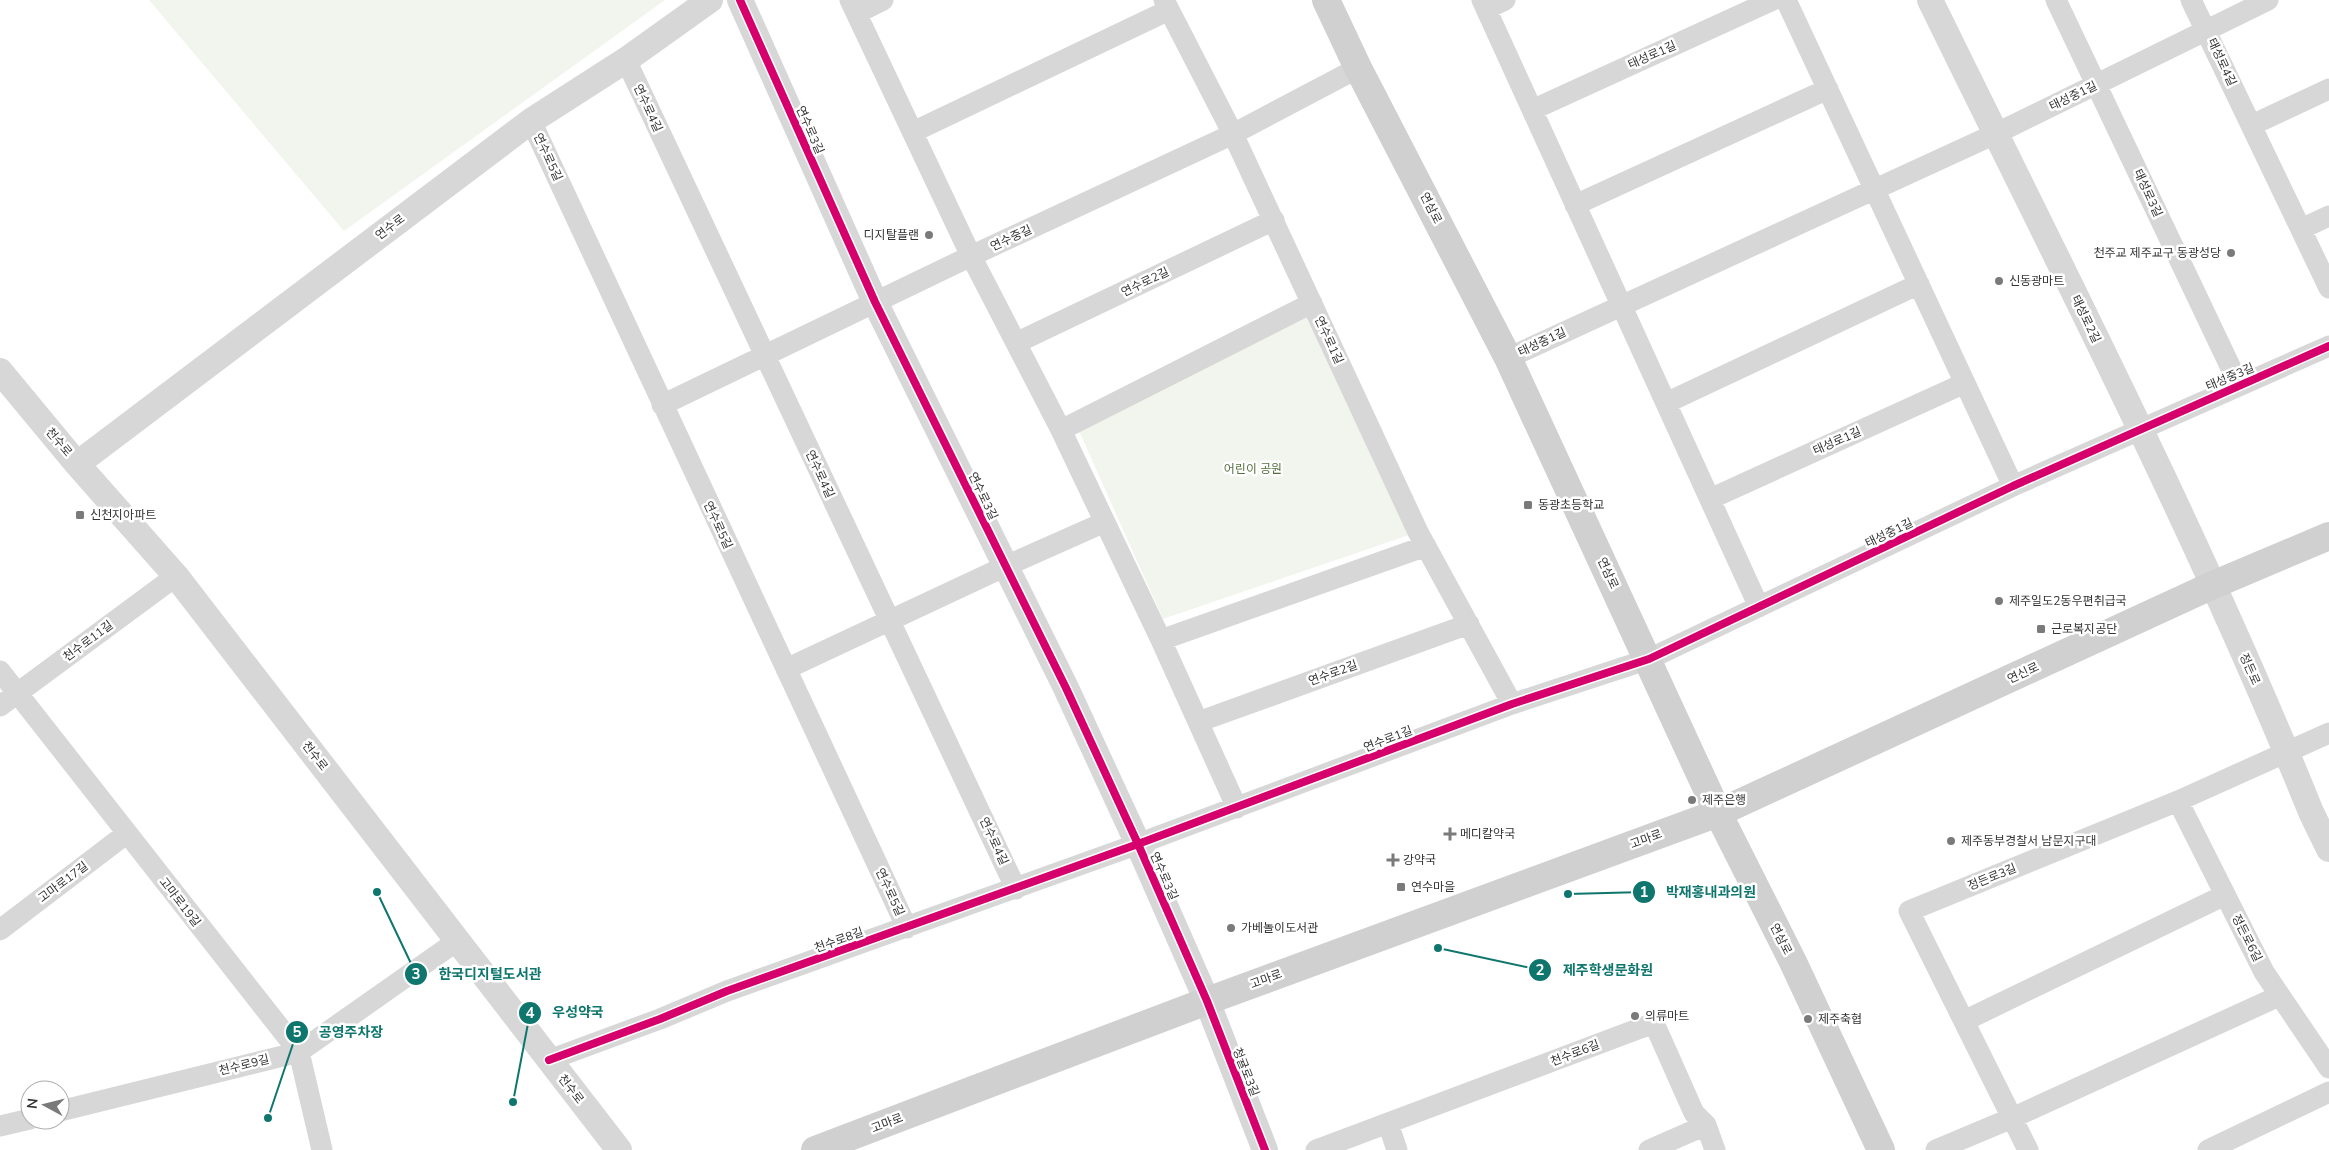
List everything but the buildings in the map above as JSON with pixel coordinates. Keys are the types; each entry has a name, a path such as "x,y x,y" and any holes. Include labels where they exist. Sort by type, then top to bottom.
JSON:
{"main road":[{"name":"연삼로","path":"1326,0 1358,68 1508,358 1649,659 1718,812 1793,962 1881,1150"},
{"name":"연신로","path":"1718,812 2213,585 2329,536"},
{"name":"고마로","path":"816,1150 1206,1002 1718,812"}],"street":[{"name":"연수로","path":"77,464 531,121 626,60 710,0"},
{"name":"연수로3길","path":"740,0 875,302 1066,688 1138,844 1206,1002"},
{"path":"883,0 853,6 971,256 1061,430 1161,640 1237,808"},
{"path":"1505,0 1484,5 1759,607"},
{"name":"태성로1길","path":"1532,110 1773,0"},
{"path":"1786,0 2013,486"},
{"name":"태성로2길","path":"1930,0 2139,428 2213,585"},
{"name":"태성로3길","path":"2056,0 2239,385"},
{"name":"태성로4길","path":"2191,0 2329,288"},
{"name":"태성중1길","path":"1508,358 1995,134 2268,0"},
{"path":"913,132 1166,5"},
{"name":"연수로1길","path":"1166,5 1234,134 1426,546 1512,704"},
{"name":"연수로4길","path":"626,60 1016,889"},
{"name":"연수중길","path":"662,405 971,256 1234,134 1358,68"},
{"path":"1575,205 1828,89"},
{"path":"2252,125 2329,89"},
{"name":"연수로5길","path":"531,121 907,928"},
{"path":"2301,229 2329,216"},
{"name":"연수로2길","path":"1016,343 1274,220"},
{"path":"1666,403 1919,284"},
{"path":"1061,430 1312,303"},
{"name":"태성중3길","path":"2139,428 2329,346"},
{"name":"천수로","path":"0,371 77,464 176,576 618,1150"},
{"name":"태성로1길","path":"1710,499 1965,383"},
{"name":"태성중1길","path":"1649,659 2139,428"},
{"path":"786,669 1105,522"},
{"path":"1161,640 1426,546"},
{"name":"천수로11길","path":"0,706 176,576"},
{"name":"정든로","path":"2213,585 2311,812 2329,849"},
{"name":"연수로2길","path":"1198,722 1469,624"},
{"name":"연수로1길","path":"1138,844 1512,704 1649,659"},
{"name":"고마로19길","path":"0,671 126,834 299,1052 322,1150"},
{"path":"2287,753 2329,733"},
{"name":"정든로3길","path":"2028,1150 1909,911 2178,802 2287,753"},
{"name":"정든로6길","path":"2178,802 2264,972 2329,1068"},
{"name":"고마로17길","path":"0,930 126,834"},
{"name":"천수로8길","path":"549,1060 727,992 1138,844"},
{"path":"1964,1021 2225,895"},
{"name":"천수로9길","path":"70,1109 299,1052 457,941"},
{"path":"1936,1150 2012,1118 2279,996"},
{"name":"청귤로3길","path":"1206,1002 1265,1150"},
{"name":"천수로6길","path":"1316,1150 1654,1023 1694,1113 1706,1125 1715,1150"},
{"path":"2208,1150 2329,1092"},
{"path":"0,1126 20,1121"},
{"path":"1388,1123 1397,1150"},
{"path":"1649,1150 1706,1125"}],"green space":[{"path":"149,0 665,0 344,231"},
{"name":"어린이 공원","path":"1307,317 1409,535 1163,619 1079,431"}],"cycle path":[{"path":"740,0 875,302 1066,688 1138,844 1207,1001 1265,1150"},
{"path":"549,1060 660,1019 727,991 1138,844 1512,704 1649,659 2013,486 2329,346"}],"place":[{"name":"디지탈플랜","path":"929,235"},
{"name":"천주교 제주교구 동광성당","path":"2231,253"},
{"name":"신동광마트","path":"1999,281"},
{"name":"동광초등학교","path":"1528,505"},
{"name":"신천지아파트","path":"80,515"},
{"name":"제주일도2동우편취급국","path":"1999,601"},
{"name":"근로복지공단","path":"2041,629"},
{"name":"제주은행","path":"1692,800"},
{"name":"메디칼약국","path":"1450,834"},
{"name":"제주동부경찰서 남문지구대","path":"1951,841"},
{"name":"강약국","path":"1393,860"},
{"name":"연수마을","path":"1401,887"},
{"name":"한국디지털도서관","path":"377,892"},
{"name":"박재홍내과의원","path":"1568,894"},
{"name":"가베놀이도서관","path":"1231,928"},
{"name":"제주학생문화원","path":"1438,948"},
{"name":"의류마트","path":"1635,1016"},
{"name":"제주축협","path":"1808,1019"},
{"name":"우성약국","path":"513,1102"},
{"name":"공영주차장","path":"268,1118"}]}
